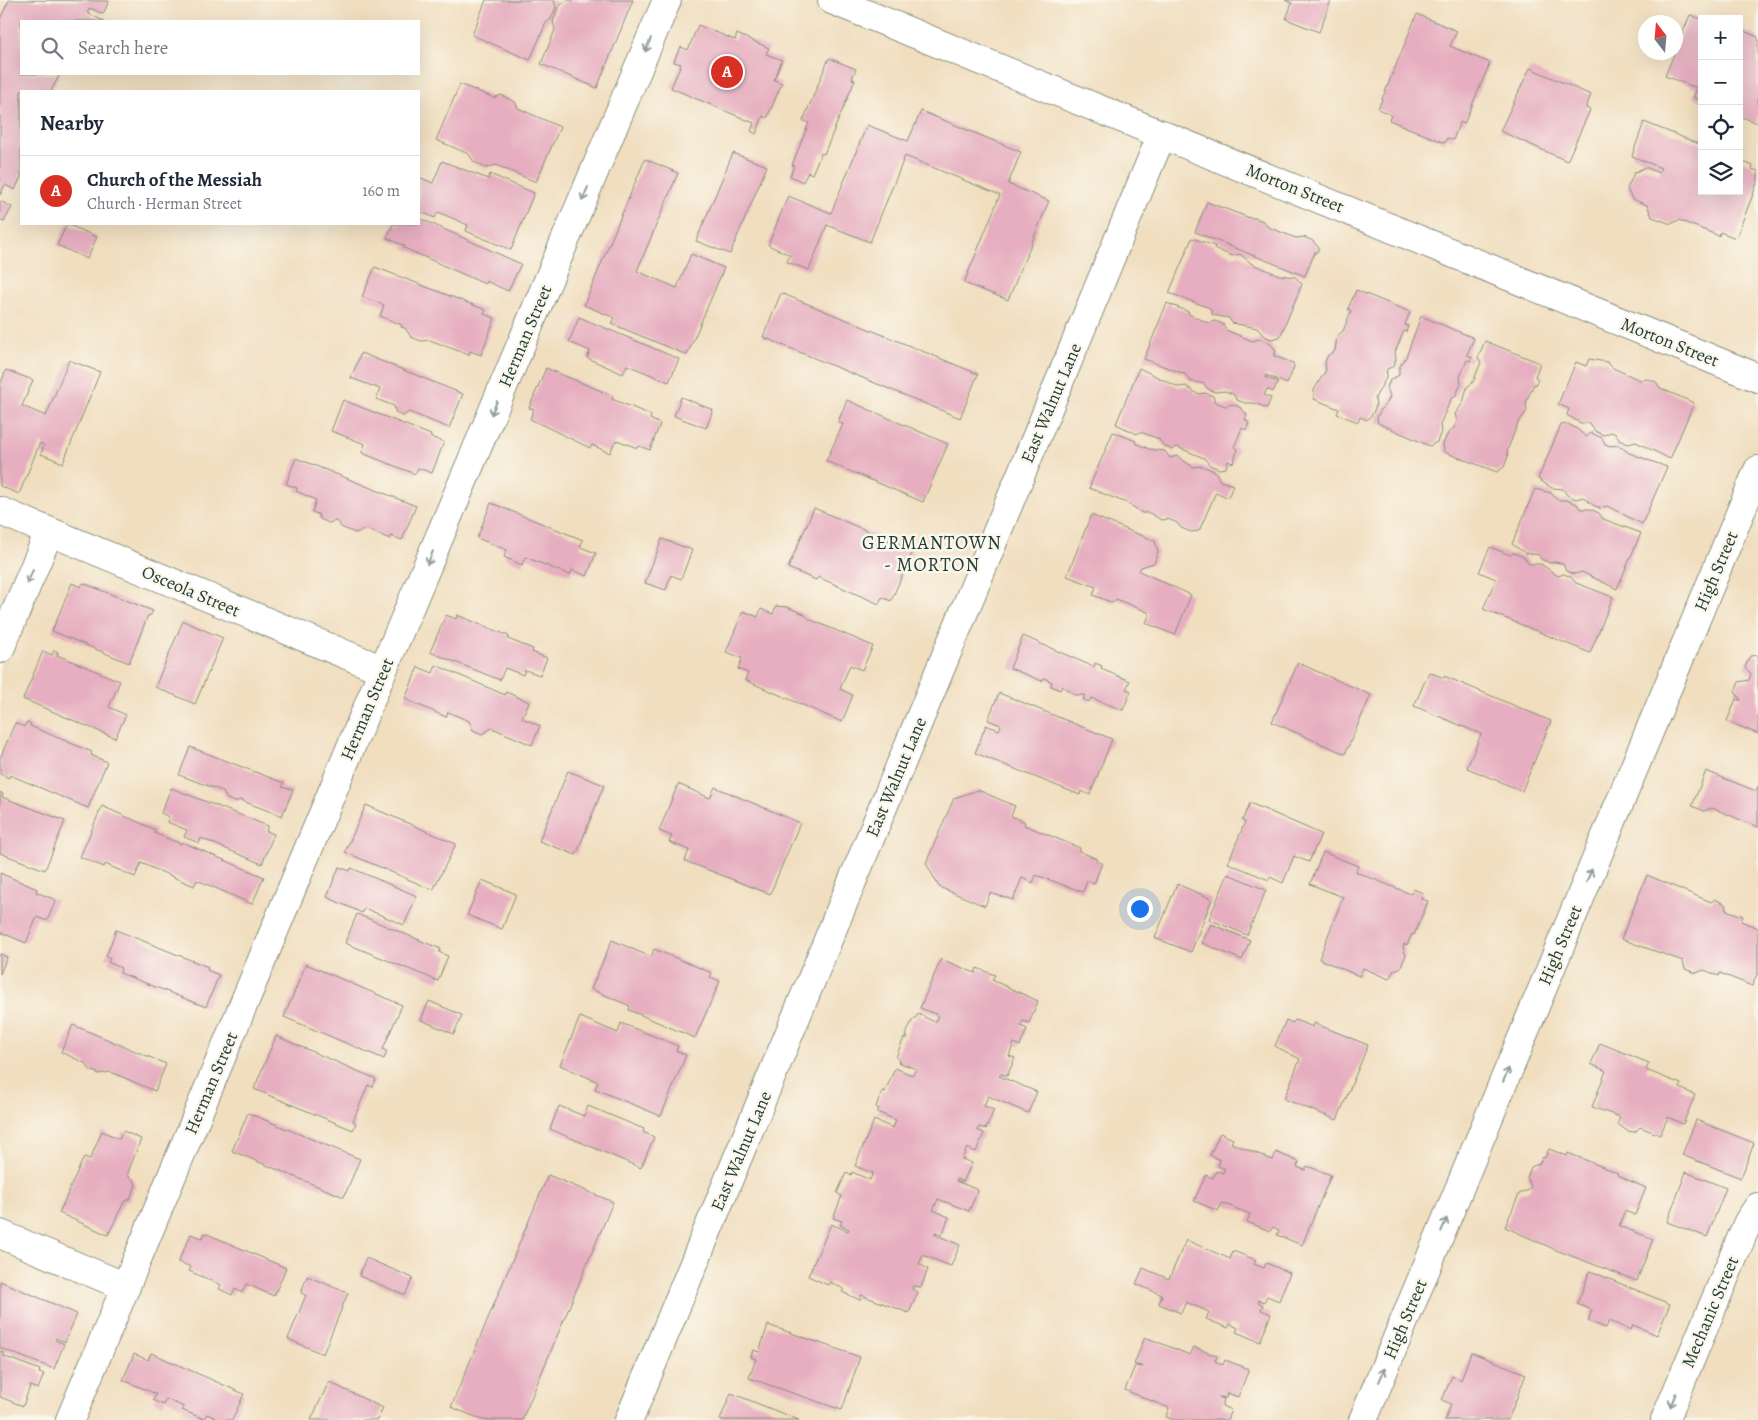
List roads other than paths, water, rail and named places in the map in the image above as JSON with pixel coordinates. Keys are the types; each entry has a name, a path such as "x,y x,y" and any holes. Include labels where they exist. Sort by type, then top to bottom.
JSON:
{"street":[{"name":"Herman Street","path":"70,1420 383,670 667,0"},
{"name":"Morton Street","path":"832,0 886,10 1162,134 1758,378"},
{"name":"East Walnut Lane","path":"629,1420 1162,134"},
{"name":"High Street","path":"1363,1420 1758,470"},
{"name":"Osceola Street","path":"0,511 383,670"},
{"path":"0,649 49,532"},
{"name":"Mechanic Street","path":"1664,1420 1748,1222 1758,1207"},
{"path":"0,1234 126,1287"}],"place":[{"name":"Church of the Messiah","path":"727,72"}],"district":[{"name":"GERMANTOWN - MORTON","path":"932,553"}]}
